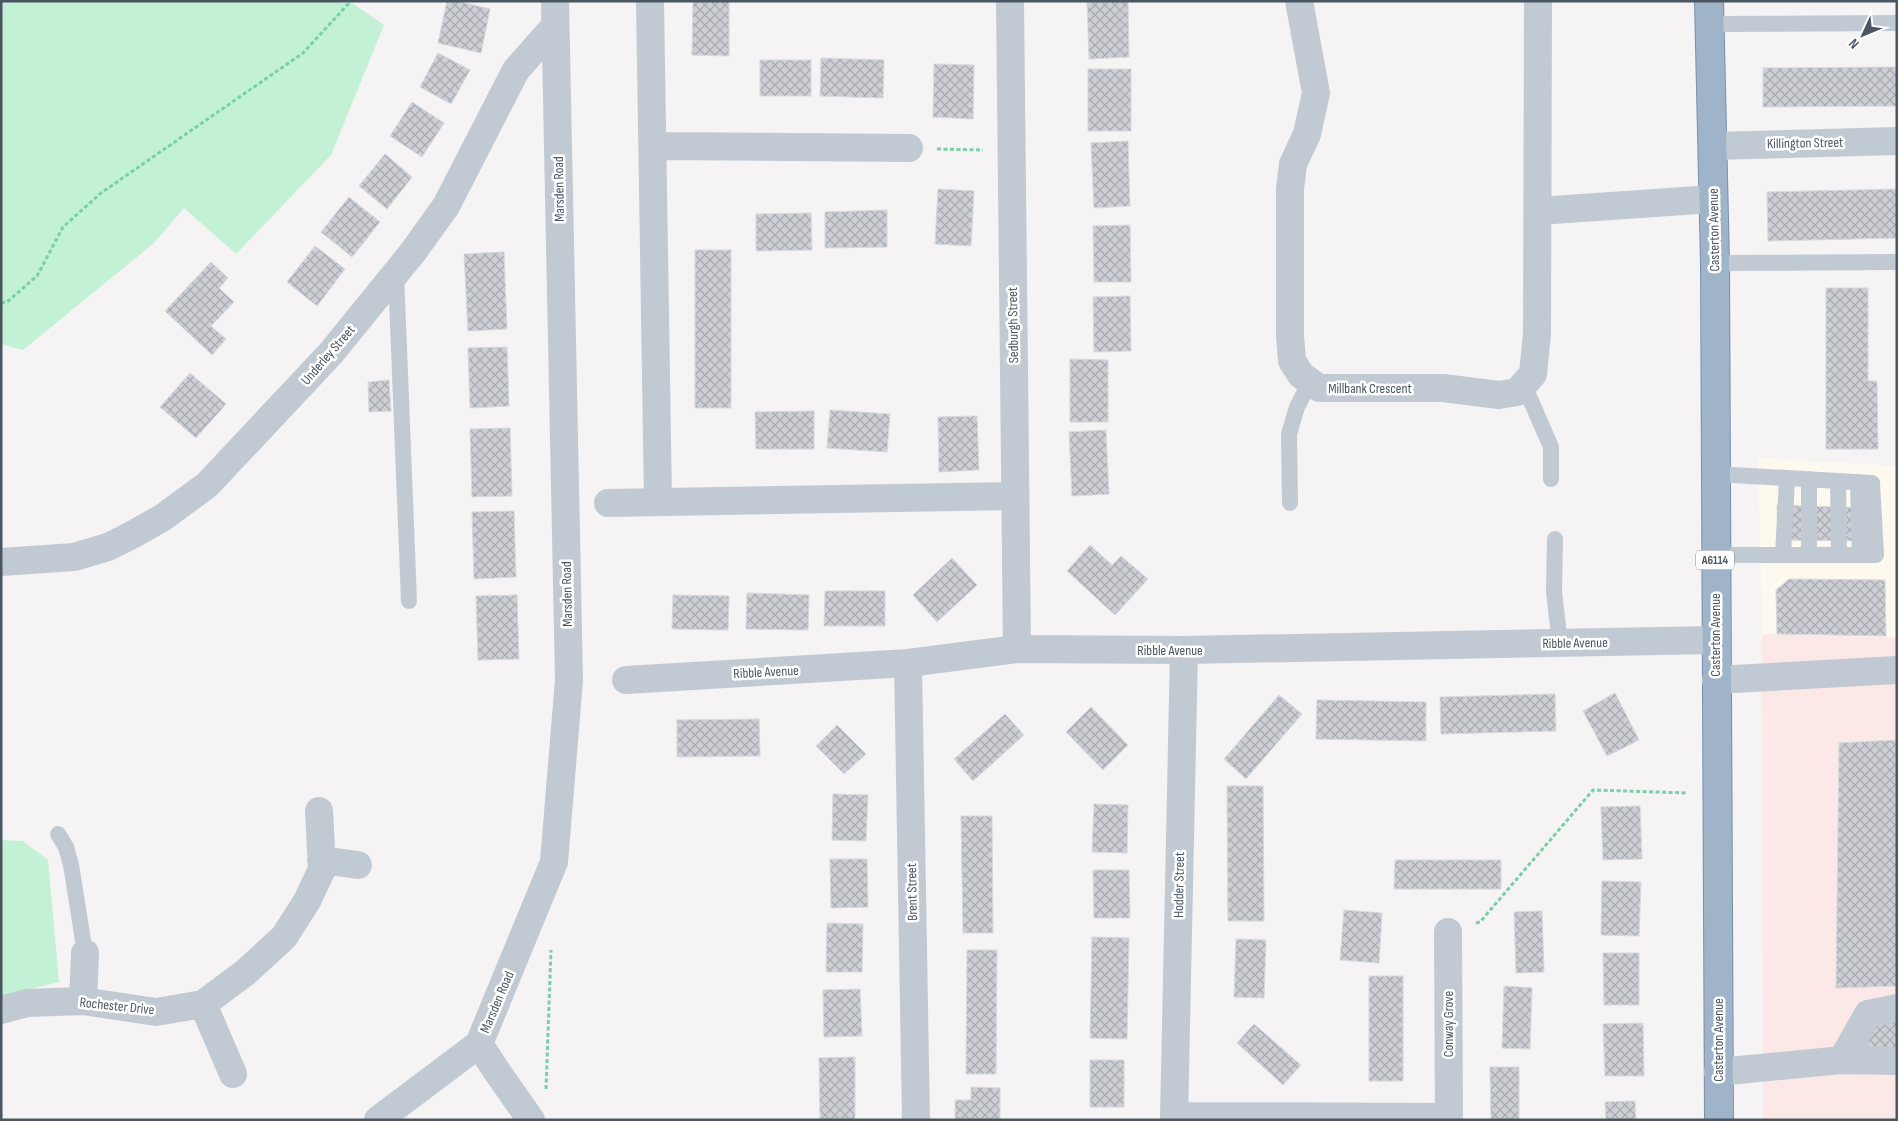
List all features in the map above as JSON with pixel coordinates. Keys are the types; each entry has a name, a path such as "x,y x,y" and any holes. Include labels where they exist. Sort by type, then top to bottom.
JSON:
{"highway":[{"name":"Casterton Avenue","path":"1709,13 1715,263 1719,1120"}],"street":[{"path":"650,1 658,502"},
{"name":"Sedburgh Street","path":"1010,1 1017,649"},
{"name":"Millbank Crescent","path":"1299,1 1316,94 1307,134 1293,164 1290,189 1290,335 1292,361 1301,376 1318,388 1443,388 1499,395 1517,392 1524,384"},
{"path":"1524,384 1533,374 1537,333 1538,1"},
{"name":"Underley Street","path":"1,562 74,557 108,546 162,518 207,485 332,353 396,274 446,206 516,70 555,14"},
{"name":"Marsden Road","path":"378,1120 479,1044 554,862 569,680 555,14"},
{"name":"Killington Street","path":"1713,146 1897,141"},
{"path":"653,146 910,148"},
{"path":"1538,211 1714,200"},
{"path":"608,503 1015,496"},
{"name":"Ribble Avenue","path":"626,680 908,664 1017,649 1184,650 1716,640"},
{"name":"Hodder Street","path":"1174,1118 1184,650"},
{"name":"Brent Street","path":"908,664 916,1120"},
{"path":"1716,680 1897,670"},
{"name":"Rochester Drive","path":"1,1010 27,1004 83,1001 156,1012 203,1004 246,972 284,937 307,902 322,869 319,811"},
{"path":"321,860 358,864"},
{"name":"Conway Grove","path":"1174,1118 1449,1118 1448,932"},
{"path":"83,1001 85,953"},
{"path":"203,1004 233,1074"},
{"path":"1842,1060 1868,1014 1897,1008"},
{"path":"479,1044 531,1120"},
{"path":"1718,1072 1842,1060 1897,1061"}],"lane":[{"path":"1709,13 1897,23"},
{"path":"1715,263 1897,262"},
{"path":"396,274 408,601"},
{"path":"1290,503 1289,434 1297,407 1310,382"},
{"path":"1524,384 1551,447 1551,479"},
{"path":"1715,474 1872,483 1876,555 1715,555"},
{"path":"1783,555 1787,478"},
{"path":"1809,479 1809,555"},
{"path":"1838,481 1839,555"},
{"path":"1555,539 1554,592 1560,643"},
{"path":"58,834 66,847 71,866 85,953"}],"path":[{"path":"1,303 7,302 37,276 63,227 101,194 303,53 351,1"},
{"path":"910,148 1012,150"},
{"path":"1480,922 1593,790 1716,794"},
{"path":"546,1090 551,941"}],"shaded area":[{"path":"1758,458 1897,466 1897,637 1762,634"},
{"path":"1762,634 1897,638 1897,1120 1763,1120"}],"green space":[{"path":"1,1 349,1 384,25 331,155 236,254 184,208 154,243 23,350 1,344"},
{"path":"1,840 23,841 48,860 59,982 1,996"}],"building":[{"path":"447,1 457,1 490,9 481,53 438,43"},
{"path":"693,1 729,1 729,56 692,55"},
{"path":"1128,1 1129,57 1089,59 1087,2"},
{"path":"438,53 470,70 451,104 420,87"},
{"path":"821,58 884,60 883,98 820,96"},
{"path":"760,60 811,60 811,96 760,96"},
{"path":"934,64 974,65 973,119 933,117"},
{"path":"1897,67 1897,106 1763,107 1763,68"},
{"path":"1088,69 1131,69 1131,131 1088,131"},
{"path":"412,102 444,123 422,157 390,136"},
{"path":"1128,141 1130,206 1094,208 1091,143"},
{"path":"385,154 412,177 387,209 359,186"},
{"path":"938,189 974,191 971,246 935,244"},
{"path":"1897,189 1897,238 1768,241 1767,192"},
{"path":"349,197 380,222 352,257 321,232"},
{"path":"887,210 887,247 825,248 825,212"},
{"path":"811,213 812,250 756,251 756,214"},
{"path":"1130,225 1131,282 1094,282 1093,226"},
{"path":"315,246 345,269 317,306 287,282"},
{"path":"695,250 731,250 731,408 695,408"},
{"path":"504,252 507,329 468,331 464,254"},
{"path":"211,262 228,278 219,288 234,302 211,326 226,339 212,355 165,311"},
{"path":"1826,288 1868,288 1868,381 1877,381 1878,449 1826,449"},
{"path":"1130,296 1131,351 1094,352 1093,297"},
{"path":"507,347 509,406 470,408 468,348"},
{"path":"1070,359 1108,360 1108,422 1070,422"},
{"path":"190,373 226,404 196,438 160,407"},
{"path":"389,380 391,411 369,412 368,382"},
{"path":"830,410 890,414 887,452 827,448"},
{"path":"814,411 814,449 756,449 755,412"},
{"path":"977,416 979,470 939,472 938,417"},
{"path":"510,428 512,496 472,497 470,429"},
{"path":"1106,430 1109,494 1072,496 1069,432"},
{"path":"1777,505 1870,508 1869,541 1778,540"},
{"path":"514,511 516,577 474,579 472,512"},
{"path":"1090,545 1112,565 1121,556 1148,579 1115,615 1067,571"},
{"path":"952,558 977,585 937,622 913,595"},
{"path":"1789,579 1885,580 1886,636 1777,634 1776,590"},
{"path":"825,591 885,591 885,626 824,626"},
{"path":"747,593 809,595 808,630 746,629"},
{"path":"517,595 519,659 478,660 476,596"},
{"path":"673,595 729,596 728,630 672,629"},
{"path":"1615,693 1639,740 1607,756 1583,711"},
{"path":"1555,694 1556,731 1441,734 1440,697"},
{"path":"1279,695 1302,714 1246,779 1224,759"},
{"path":"1317,700 1426,702 1426,741 1316,739"},
{"path":"1091,707 1128,745 1103,770 1066,732"},
{"path":"1005,714 1024,735 973,781 954,759"},
{"path":"759,719 760,756 677,757 677,720"},
{"path":"837,725 866,754 844,774 816,746"},
{"path":"1896,740 1897,986 1836,988 1839,743"},
{"path":"1227,786 1263,786 1264,921 1228,921"},
{"path":"833,794 868,795 866,841 832,840"},
{"path":"1094,804 1128,805 1127,853 1092,852"},
{"path":"1640,806 1642,859 1603,860 1601,807"},
{"path":"961,816 992,816 993,933 963,933"},
{"path":"830,859 867,859 868,907 831,908"},
{"path":"1395,860 1501,860 1501,889 1394,889"},
{"path":"1093,870 1129,870 1130,918 1094,918"},
{"path":"1602,881 1641,882 1639,936 1601,935"},
{"path":"1344,910 1382,913 1379,963 1340,960"},
{"path":"1542,911 1544,972 1516,973 1514,912"},
{"path":"827,923 863,924 862,972 826,972"},
{"path":"1092,937 1129,938 1127,1039 1090,1038"},
{"path":"1236,939 1266,940 1264,998 1234,997"},
{"path":"967,950 997,950 996,1074 966,1074"},
{"path":"1603,953 1639,953 1639,1005 1604,1005"},
{"path":"1369,976 1403,976 1403,1081 1369,1081"},
{"path":"1504,986 1532,988 1530,1049 1502,1048"},
{"path":"860,989 862,1036 824,1037 823,990"},
{"path":"1897,1015 1897,1055 1860,1054 1871,1018"},
{"path":"1643,1023 1644,1076 1605,1076 1603,1024"},
{"path":"1254,1024 1301,1065 1283,1085 1237,1043"},
{"path":"855,1057 855,1120 820,1120 819,1058"},
{"path":"1090,1060 1124,1060 1124,1107 1090,1107"},
{"path":"1490,1067 1519,1067 1519,1120 1491,1120"},
{"path":"971,1087 1000,1088 1000,1120 955,1120 955,1100 971,1100"},
{"path":"1635,1101 1636,1120 1606,1120 1605,1102"}]}
